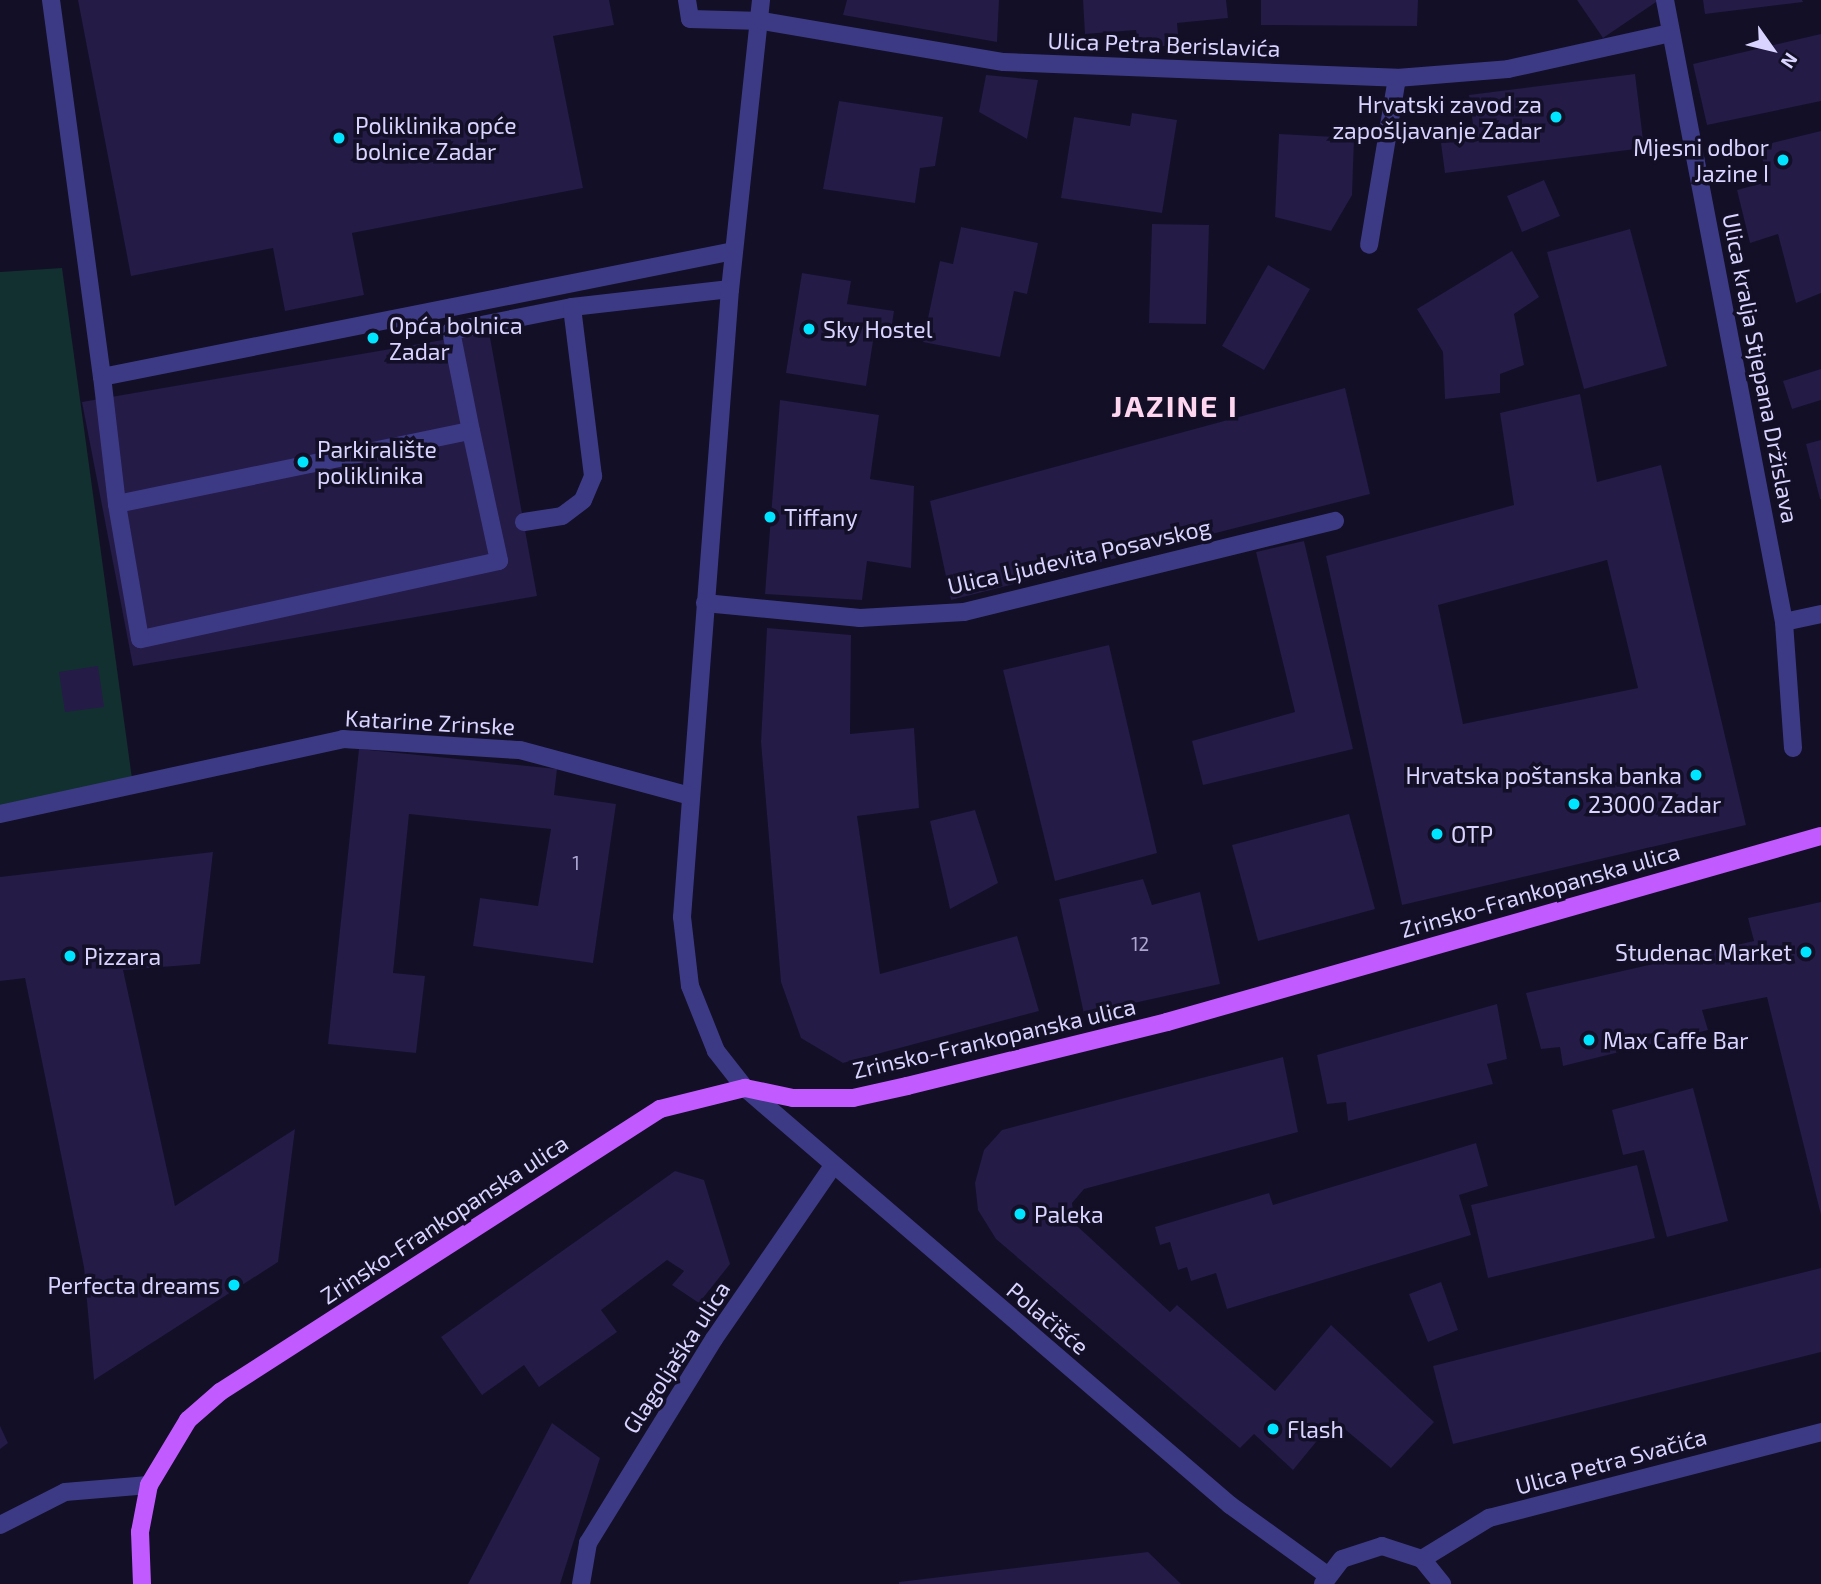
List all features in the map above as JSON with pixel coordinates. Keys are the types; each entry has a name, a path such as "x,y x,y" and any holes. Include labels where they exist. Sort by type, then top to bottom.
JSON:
{"main road":[{"name":"Zrinsko-Frankopanska ulica","path":"142,1584 139,1532 149,1485 188,1420 220,1392 660,1109 745,1088 793,1098 853,1098 907,1086 1167,1022 1821,836"}],"street":[{"path":"51,0 117,504 139,639 499,561 451,331 572,307 730,289"},
{"name":"Ulica Petra Berislavića","path":"687,0 690,19 763,21 1004,62 1397,78 1508,69 1671,33"},
{"path":"745,1088 716,1051 690,986 682,917 730,289 763,21 761,0"},
{"path":"763,21 771,0"},
{"name":"Ulica kralja Stjepana Držislava","path":"1665,0 1784,622 1793,748"},
{"path":"1369,245 1397,78"},
{"path":"102,377 734,251"},
{"path":"524,522 562,516 583,500 593,476 572,307"},
{"path":"117,504 471,431"},
{"name":"Ulica Ljudevita Posavskog","path":"705,603 860,618 964,612 1335,521"},
{"path":"1784,622 1821,614"},
{"name":"Katarine Zrinske","path":"0,814 343,739 520,750 691,796"},
{"name":"Polačišće","path":"745,1088 1230,1505 1325,1579 1361,1549 1393,1548 1422,1559"},
{"name":"Glagoljaška ulica","path":"581,1584 588,1543 714,1339 833,1166"},
{"name":"Ulica Petra Svačića","path":"1422,1559 1489,1518 1821,1432"},
{"path":"0,1525 65,1492 149,1485"},
{"path":"1422,1559 1442,1584"}],"green space":[{"path":"62,268 133,786 0,814 0,272"}],"building":[{"name":"Poliklinika opće bolnice Zadar","path":"78,0 609,0 614,25 553,36 583,188 352,233 364,295 285,311 273,248 131,276"},
{"path":"847,0 999,0 997,42 843,15"},
{"path":"1083,0 1226,0 1228,18 1177,23 1179,45 1139,48 1136,30 1085,34"},
{"path":"1261,0 1418,0 1417,26 1261,25"},
{"path":"1577,0 1659,0 1603,38"},
{"path":"1703,0 1802,0 1803,2 1705,14"},
{"path":"1821,34 1821,101 1707,125 1693,64"},
{"name":"Hrvatski zavod za zapošljavanje Zadar","path":"1635,74 1644,148 1445,173 1441,143 1475,139 1469,95"},
{"path":"986,75 1038,80 1027,139 979,112"},
{"path":"839,101 943,117 935,166 920,168 915,203 823,189"},
{"path":"1132,113 1177,120 1162,213 1061,198 1074,117 1130,126"},
{"path":"1821,131 1821,293 1796,303 1778,234 1750,243 1737,190 1767,182 1760,146"},
{"path":"1279,134 1354,138 1352,195 1331,231 1275,217"},
{"path":"1544,180 1560,216 1522,232 1507,196"},
{"path":"1152,224 1209,225 1206,324 1149,323"},
{"path":"961,227 1038,243 1027,294 1014,291 1000,357 923,342 940,261 953,264"},
{"path":"1630,229 1667,366 1584,389 1547,252"},
{"path":"1512,251 1539,297 1514,314 1524,365 1500,374 1500,393 1445,399 1443,352 1417,309"},
{"path":"1268,265 1310,289 1264,370 1222,346"},
{"path":"802,273 851,281 847,304 894,311 890,337 874,335 866,386 786,373"},
{"name":"Parkiralište poliklinika","path":"489,332 537,596 133,666 82,402"},
{"path":"1821,369 1821,400 1792,409 1783,381"},
{"path":"1345,388 1370,494 951,600 930,501"},
{"path":"1580,394 1597,482 1661,465 1746,825 1402,905 1326,556 1514,505 1500,413","holes":["1607,560 1638,688 1463,724 1438,605"]},
{"path":"780,400 879,415 870,479 914,486 911,568 867,561 862,600 765,594"},
{"path":"1821,440 1821,499 1820,499 1806,444"},
{"path":"1304,541 1353,749 1203,785 1192,741 1295,712 1256,552"},
{"path":"767,628 851,635 850,734 914,728 919,808 857,816 880,974 1017,936 1039,1011 843,1063 801,1038 781,982 761,742"},
{"path":"1109,645 1157,853 1055,881 1003,670"},
{"path":"98,666 104,707 65,712 59,672"},
{"path":"359,749 557,769 554,795 616,804 593,963 473,946 480,898 538,906 551,829 409,814 393,973 425,976 416,1053 328,1044"},
{"path":"975,810 998,883 950,909 930,821"},
{"path":"1349,814 1375,909 1258,941 1232,845"},
{"path":"213,852 200,964 123,970 175,1206 295,1129 278,1262 94,1380 84,1267 25,978 0,981 0,877"},
{"path":"1143,879 1152,905 1200,892 1220,984 1084,1014 1059,899"},
{"path":"1821,902 1821,1215 1767,997 1702,1010 1708,1030 1563,1066 1560,1047 1541,1049 1526,993 1754,941 1748,918"},
{"path":"1497,1004 1507,1059 1487,1064 1493,1084 1348,1121 1346,1102 1327,1104 1317,1055"},
{"path":"1283,1057 1298,1132 1084,1189 1072,1203 1075,1224 1170,1312 1177,1305 1275,1391 1331,1325 1434,1422 1391,1468 1334,1420 1293,1470 1254,1434 1240,1448 996,1239 978,1210 975,1183 984,1150 1002,1130"},
{"path":"1693,1088 1728,1221 1667,1237 1644,1150 1623,1155 1612,1110"},
{"path":"1476,1143 1488,1186 1459,1195 1471,1235 1227,1309 1216,1273 1191,1281 1187,1267 1178,1270 1170,1242 1160,1245 1155,1227 1269,1193 1273,1205"},
{"path":"1637,1165 1655,1238 1488,1278 1471,1205"},
{"path":"675,1171 704,1180 730,1264 699,1303 672,1285 684,1271 667,1260 601,1310 617,1332 539,1387 524,1365 482,1395 441,1337"},
{"path":"1821,1268 1821,1352 1453,1444 1433,1366"},
{"path":"1441,1282 1458,1330 1428,1342 1409,1294"},
{"path":"552,1423 600,1458 560,1584 468,1584"},
{"path":"0,1426 8,1443 0,1449"},
{"path":"1148,1552 1181,1584 899,1584 899,1582"}],"place":[{"name":"Hrvatski zavod za zapošljavanje Zadar","path":"1556,117"},
{"name":"Poliklinika opće bolnice Zadar","path":"339,138"},
{"name":"Mjesni odbor Jazine I","path":"1783,160"},
{"name":"Sky Hostel","path":"809,329"},
{"name":"Opća bolnica Zadar","path":"373,338"},
{"name":"Parkiralište poliklinika","path":"303,462"},
{"name":"Tiffany","path":"770,517"},
{"name":"Hrvatska poštanska banka","path":"1696,775"},
{"name":"23000 Zadar","path":"1574,804"},
{"name":"OTP","path":"1437,834"},
{"name":"Studenac Market","path":"1806,952"},
{"name":"Pizzara","path":"70,956"},
{"name":"Max Caffe Bar","path":"1589,1040"},
{"name":"Paleka","path":"1020,1214"},
{"name":"Perfecta dreams","path":"234,1285"},
{"name":"Flash","path":"1273,1429"}],"district":[{"name":"JAZINE I","path":"1175,405"}]}
